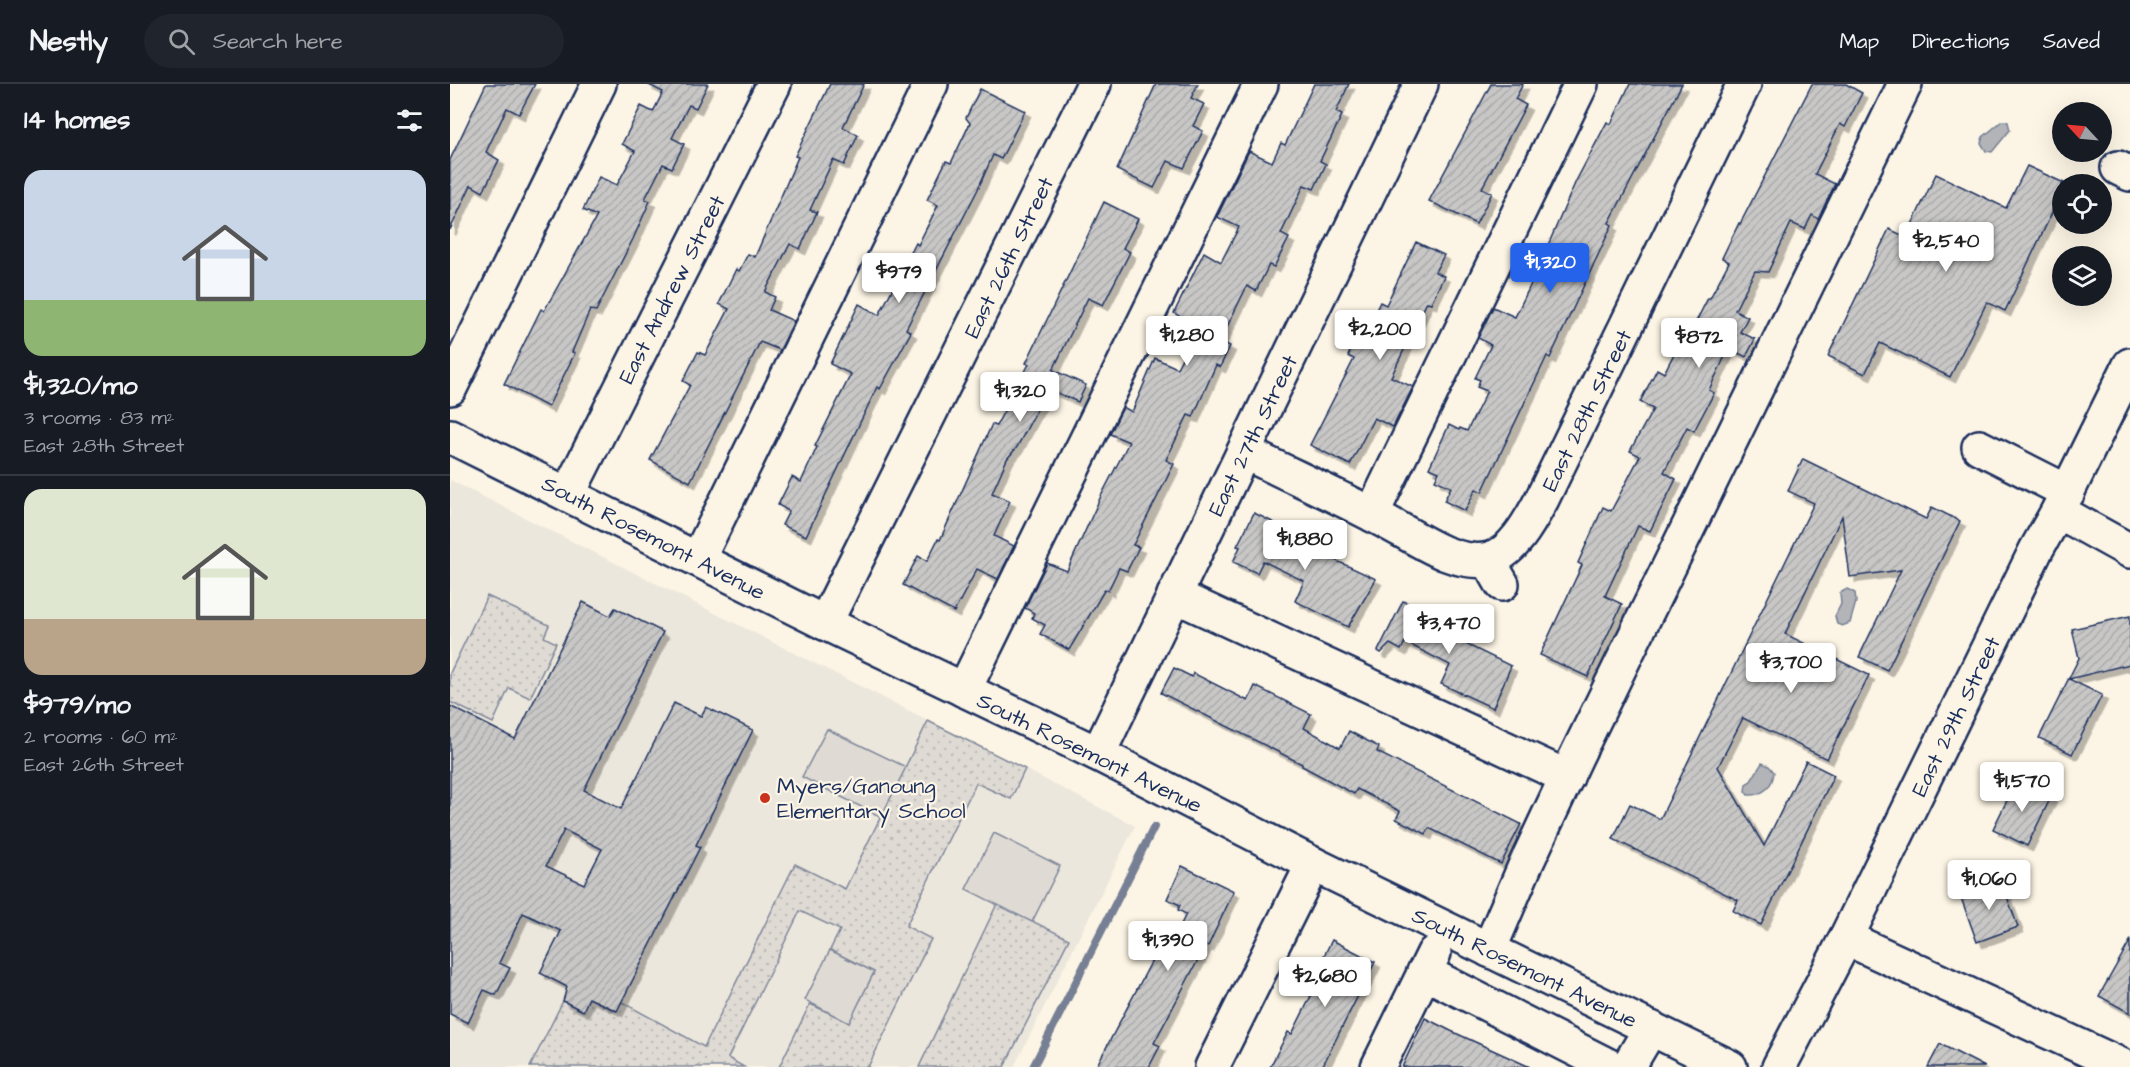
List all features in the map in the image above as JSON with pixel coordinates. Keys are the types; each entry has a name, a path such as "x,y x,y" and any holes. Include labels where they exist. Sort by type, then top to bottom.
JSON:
{"street":[{"path":"450,388 599,84"},
{"name":"East Andrew Street","path":"568,494 774,84"},
{"path":"698,559 931,84"},
{"name":"East 26th Street","path":"825,623 1094,84"},
{"path":"964,690 1261,84"},
{"name":"East 27th Street","path":"1098,754 1421,84"},
{"path":"1244,452 1372,514 1581,84"},
{"name":"East 28th Street","path":"1372,514 1443,552 1495,572 1499,555 1523,530 1542,499 1744,84"},
{"path":"1489,950 1567,777 1770,356 1905,84"},
{"name":"East 29th Street","path":"1779,1067 1846,938 2036,550 2063,501 2130,365"},
{"name":"South Rosemont Avenue","path":"450,436 825,623 1098,754 1313,864 1730,1067"},
{"path":"1979,447 2063,501 2130,551"},
{"path":"1174,595 1567,777"},
{"path":"1212,1067 1313,864"},
{"path":"1378,1067 1445,928"},
{"path":"1846,938 2125,1067"},
{"path":"1501,1011 1521,965"},
{"path":"1424,972 1611,1067"},
{"path":"1628,1067 1651,1028"}],"shaded area":[{"path":"2002,121 2008,122 2010,130 1992,152 1986,151 1981,143 1983,137"},
{"name":"Myers/Ganoung Elementary School","path":"450,480 1135,826 1014,1067 450,1067"},
{"path":"1847,589 1855,593 1856,602 1850,623 1842,626 1837,624 1835,616 1841,604 1840,593"},
{"path":"487,596 549,625 544,637 556,643 530,698 509,688 493,723 450,702 450,673"},
{"path":"928,721 1025,769 1011,799 976,783 906,926 931,939 868,1067 779,1067 810,1004 849,1022 874,972 830,950 840,930 800,911 728,1058 744,1067 530,1067 563,1001 589,998 615,1011 620,1001 704,1047 795,864 845,889"},
{"path":"827,729 906,767 881,817 802,777"},
{"path":"1762,763 1774,772 1772,782 1763,792 1748,795 1745,791 1746,784 1751,781"},
{"path":"994,833 1060,866 1032,922 966,889"},
{"path":"997,904 1069,939 1004,1067 919,1067"},
{"path":"830,950 874,972 849,1023 805,1000"}],"building":[{"path":"486,84 535,84 519,114 507,108 486,152 499,160 483,192 471,185 450,230 450,160"},
{"path":"647,84 708,84 696,108 689,105 672,138 684,144 672,168 663,164 645,199 650,201 633,239 596,311 590,310 572,352 575,353 548,407 504,384 541,309 544,311 597,216 583,210 599,177 617,185 635,151 622,144 641,106 653,112 663,92"},
{"path":"830,84 864,84 843,127 858,135 844,165 833,160 810,210 817,212 800,249 790,244 765,292 775,297 769,310 794,321 780,350 760,342 690,482 650,460 690,385 683,381 698,352 705,355 729,309 719,304 736,269 739,271 748,254 755,257 798,157 795,156"},
{"path":"1156,84 1198,84 1191,98 1204,104 1193,126 1203,131 1184,168 1168,161 1154,188 1117,170"},
{"path":"1314,84 1349,84 1336,112 1342,115 1320,161 1326,164 1314,189 1304,185 1281,234 1289,238 1274,267 1269,265 1256,291 1247,286 1220,341 1230,346 1220,367 1216,365 1193,417 1188,415 1166,460 1174,464 1133,545 1139,547 1127,571 1119,568 1108,591 1105,589 1069,650 1040,634 1045,625 1032,618 1034,613 1025,608 1047,563 1067,571 1101,496 1129,442 1110,434 1123,407 1132,412 1155,358 1177,368 1194,334 1180,328 1184,319 1174,313 1204,252 1221,262 1239,227 1217,217 1249,151 1272,162 1281,143 1285,145"},
{"path":"1491,84 1523,84 1515,99 1526,105 1482,188 1492,193 1476,224 1429,201"},
{"path":"1630,84 1682,84 1609,223 1612,225 1550,358 1547,356 1482,492 1476,489 1465,511 1444,501 1451,487 1435,480 1439,472 1429,468 1449,425 1467,431 1487,391 1477,387 1480,380 1475,378 1491,345 1478,338 1493,307 1515,317 1546,253 1576,181 1607,122 1611,124"},
{"path":"1812,84 1846,84 1862,93 1845,127 1840,124 1815,174 1835,184 1818,219 1812,215 1805,229 1791,223 1768,272 1755,271 1735,310 1748,317 1740,332 1755,339 1746,357 1729,348 1709,390 1714,393 1694,431 1687,427 1664,472 1676,479 1650,531 1638,526 1605,596 1622,604 1588,677 1540,655 1582,565 1578,563 1603,507 1611,511 1640,456 1630,451 1653,409 1640,402 1657,369 1664,373 1675,352 1679,355 1710,298 1729,262 1722,258"},
{"path":"980,89 1025,111 1001,159 993,155 906,329 911,332 880,389 877,387 806,536 782,525 789,511 778,505 792,477 801,482 817,447 815,446 851,374 830,364 859,304 879,315 897,280 889,276 899,256 907,260 916,243 918,245 938,205 927,200 946,161 951,163 970,123 966,118"},
{"path":"2027,166 2052,178 2052,213 2005,311 1987,302 1950,377 1880,343 1865,374 1828,356 1889,229 1906,237 1936,174 2006,208"},
{"path":"1104,202 1138,219 1123,248 1130,252 1103,305 1088,298 1053,370 1086,385 1078,402 1048,389 1017,447 1007,459 992,493 1010,501 994,536 1014,546 998,579 977,569 954,612 903,585 918,556 927,561 938,539 940,540 992,424 996,426 1029,364 1026,363"},
{"path":"1416,242 1444,255 1435,272 1444,276 1431,303 1427,302 1391,377 1413,387 1393,427 1374,418 1350,465 1310,445 1354,359 1348,356 1361,328 1366,330 1380,302 1386,305"},
{"path":"1803,459 1926,519 1932,507 1960,521 1887,670 1859,657 1901,570 1850,577 1842,516 1785,634 1869,675 1827,759 1743,718 1718,767 1764,846 1806,761 1834,775 1761,925 1733,911 1738,900 1613,839 1630,804 1660,819 1814,503 1788,491"},
{"path":"1254,513 1285,528 1281,535 1376,579 1348,627 1295,601 1304,581 1263,561 1257,573 1233,562 1240,547 1237,546"},
{"path":"1403,601 1424,611 1421,614 1443,625 1439,631 1511,666 1493,708 1441,684 1450,665 1405,642 1401,650 1390,644 1381,653 1378,651"},
{"path":"583,602 610,616 615,608 663,632 584,790 621,809 674,703 701,716 706,707 753,730 696,845 700,847 617,1011 589,998 583,1011 563,1001 567,987 540,973 561,931 523,913 499,963 510,968 496,995 484,990 468,1023 450,1014 450,706 515,739","holes":["564,830 602,849 584,884 546,866"]},
{"path":"2130,616 2130,664 2069,679 2102,695 2072,754 2039,738 2079,658 2072,629"},
{"path":"1174,668 1192,677 1193,673 1248,701 1255,686 1311,714 1304,728 1340,748 1349,731 1379,747 1377,752 1521,824 1501,864 1429,828 1426,834 1396,819 1400,811 1357,789 1354,794 1302,764 1161,693"},
{"path":"2017,780 2051,797 2027,846 1993,829"},
{"path":"1182,866 1234,891 1208,946 1206,945 1154,1043 1160,1046 1149,1067 1096,1067 1157,951 1166,955 1186,914 1178,910 1180,905 1167,899"},
{"path":"2001,880 2018,927 1977,942 1960,895"},
{"path":"1332,940 1375,962 1322,1067 1270,1067 1288,1032 1292,1034 1311,996 1305,993"},
{"path":"2130,941 2130,1013 2099,996"},
{"path":"1425,1018 1451,1031 1530,1067 1402,1067"},
{"path":"1940,1044 1985,1067 1928,1067"}],"waterway":[{"path":"1033,1067 1154,827"}],"place":[{"name":"Myers/Ganoung Elementary School","path":"765,798"}]}
